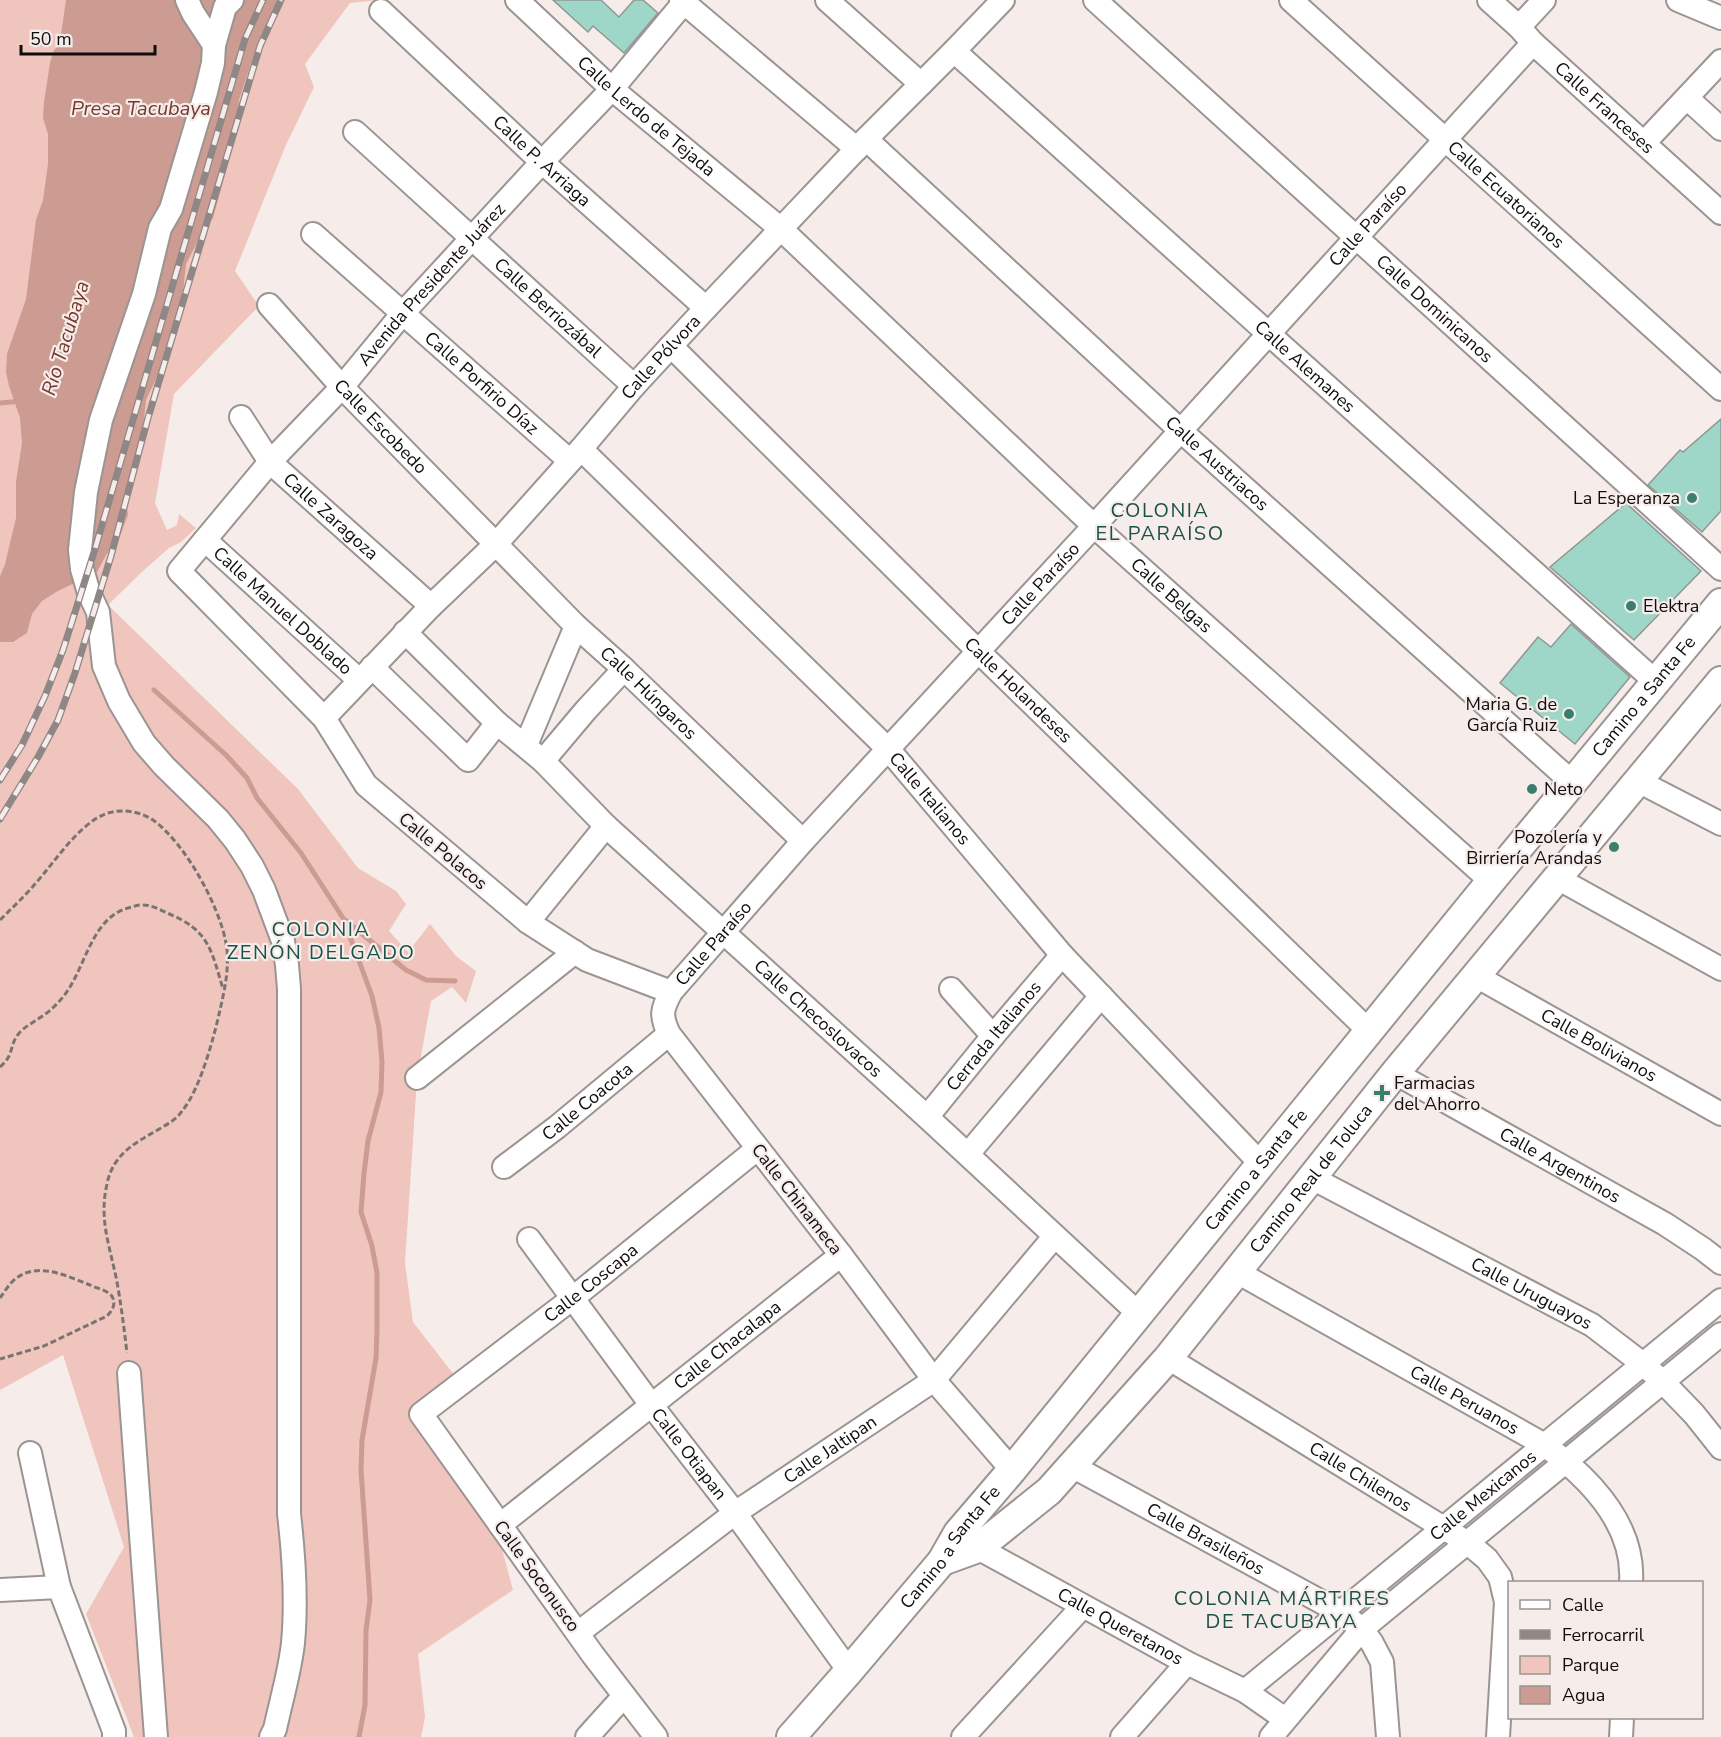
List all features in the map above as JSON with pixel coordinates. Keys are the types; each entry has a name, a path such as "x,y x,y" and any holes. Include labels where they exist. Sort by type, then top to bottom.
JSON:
{"main road":[{"name":"Camino a Santa Fe","path":"968,1540 1012,1470 1491,881 1721,603"},
{"name":"Camino Real de Toluca","path":"942,1561 968,1540 1042,1497 1168,1358 1395,1073 1721,681"},
{"name":"Camino a Santa Fe","path":"791,1737 942,1561"}],"street":[{"path":"187,0 214,45"},
{"path":"232,0 225,7 214,45 213,63 206,92 171,209 160,228 144,294 101,420 86,492 80,550 82,569 89,593 98,612 105,666 119,701 144,742 164,766 218,819 252,866 278,925 287,964 289,989 289,1514 295,1602 293,1644 272,1737"},
{"name":"Calle Lerdo de Tejada","path":"516,0 612,88 781,229"},
{"path":"827,0 921,84"},
{"name":"Calle Dominicanos","path":"1095,0 1721,569"},
{"name":"Calle Ecuatorianos","path":"1291,0 1721,389"},
{"name":"Calle Franceses","path":"1489,0 1721,213"},
{"name":"Calle Paraíso","path":"671,992 803,842 1446,140 1526,35 1544,0"},
{"path":"1678,0 1721,18"},
{"name":"Avenida Presidente Juárez","path":"179,571 270,462 342,387 403,313 612,88 684,1"},
{"name":"Calle Austriacos","path":"684,1 862,144 1572,783"},
{"name":"Calle Pólvora","path":"324,718 405,632 496,544 705,308 954,51 992,4"},
{"name":"Calle P. Arriaga","path":"381,12 542,162 705,308"},
{"name":"Calle Alemanes","path":"954,51 1656,682"},
{"path":"1644,143 1721,61"},
{"path":"1687,98 1721,129"},
{"name":"Calle Berriozábal","path":"355,132 634,386"},
{"name":"Calle Belgas","path":"781,229 1094,526 1491,881"},
{"name":"Calle Porfirio Díaz","path":"313,234 403,313 576,455"},
{"name":"Calle Escobedo","path":"269,305 342,387 496,544"},
{"name":"Calle Holandeses","path":"671,346 979,652 1369,1031"},
{"name":"Calle Zaragoza","path":"241,417 270,462 431,606"},
{"name":"Calle Italianos","path":"576,455 889,750 1062,955 1261,1164"},
{"name":"Calle Manuel Doblado","path":"205,540 468,760 496,723"},
{"name":"Calle Húngaros","path":"496,544 576,626 624,669 803,842"},
{"name":"Calle Polacos","path":"179,571 324,718 366,785 528,922 581,956"},
{"path":"526,745 576,626"},
{"name":"Calle Checoslovacos","path":"405,632 496,723 543,761 606,826 968,1154 1054,1237 1139,1314"},
{"path":"543,761 624,669"},
{"path":"1638,781 1721,824"},
{"path":"528,922 606,826"},
{"path":"1557,878 1721,969"},
{"name":"Cerrada Italianos","path":"927,1117 1062,955"},
{"path":"417,1078 581,956 671,992"},
{"name":"Calle Bolivianos","path":"1476,976 1721,1114"},
{"path":"951,990 993,1036"},
{"name":"Calle Chinameca","path":"671,992 662,1007 663,1023 669,1034 841,1255 934,1380 1012,1470"},
{"path":"968,1154 1101,996"},
{"name":"Calle Coacota","path":"504,1167 669,1034"},
{"name":"Calle Argentinos","path":"1395,1073 1665,1224 1721,1263"},
{"name":"Calle Coscapa","path":"421,1414 573,1298 758,1149"},
{"name":"Calle Uruguayos","path":"1312,1178 1592,1325 1664,1383 1694,1414 1721,1448"},
{"name":"Calle Jaltipan","path":"578,1633 735,1513 934,1380 1054,1237"},
{"name":"Calle Otiapan","path":"529,1239 652,1406 735,1513 849,1671"},
{"name":"Calle Chacalapa","path":"500,1525 841,1255"},
{"name":"Calle Peruanos","path":"1237,1272 1543,1444 1566,1461 1599,1494 1615,1520 1627,1547 1631,1581"},
{"name":"Calle Mexicanos","path":"1245,1692 1543,1444 1721,1300"},
{"path":"1271,1737 1362,1629 1721,1334"},
{"name":"Calle Chilenos","path":"1168,1358 1468,1543 1486,1558 1500,1577 1506,1602 1498,1737"},
{"path":"129,1373 156,1737"},
{"name":"Calle Soconusco","path":"421,1414 578,1633 656,1737"},
{"path":"30,1453 58,1587 114,1731 114,1737"},
{"name":"Calle Brasileños","path":"1072,1466 1340,1612 1362,1629 1382,1662 1389,1737"},
{"name":"Calle Queretanos","path":"968,1540 1083,1606 1245,1692 1285,1719"},
{"path":"0,1590 58,1587"},
{"path":"963,1737 1083,1606"},
{"path":"1122,1737 1187,1663"},
{"path":"587,1737 624,1696"},
{"path":"1621,1737 1622,1719"}],"path":[{"path":"0,920 34,885 67,845 91,824 114,812 134,812 153,821 173,840 196,872 219,917 228,958 224,991 199,1080 186,1106 174,1120 127,1148 114,1163 107,1182 103,1210 107,1242 121,1304 129,1373"},
{"path":"0,1067 11,1055 17,1036 22,1030 40,1018 61,999 70,986 95,935 110,917 127,908 138,905 149,906 191,925 210,948 224,991"},
{"path":"0,1298 18,1277 47,1271 60,1273 107,1292 114,1304 107,1316 44,1346 0,1359"}],"green space":[{"path":"0,0 379,0 350,3 305,64 314,87 286,145 235,271 259,306 174,394 155,503 167,530 177,525 179,514 196,528 181,542 169,548 108,605 298,789 358,868 396,891 406,904 389,931 408,952 430,924 456,956 476,971 466,1003 452,987 431,1001 417,1078 405,1263 413,1322 458,1380 415,1414 499,1538 513,1590 418,1654 425,1717 421,1737 134,1737 86,1614 124,1547 63,1355 0,1390 0,626 14,532 0,576"}],"water":[{"name":"Presa Tacubaya","path":"66,0 283,0 258,42 239,100 235,139 213,218 186,264 182,301 176,317 174,333 168,353 146,400 142,439 125,491 128,515 120,536 97,572 42,601 32,614 27,633 13,642 0,642 0,576 16,518 16,482 22,443 20,418 6,372 7,354 26,299 36,220 43,200 48,164 48,134 43,118 44,102 50,63 53,52 60,42"}],"building":[{"path":"553,0 601,0 619,17 634,0 643,0 658,13 624,53 593,26 588,32"},
{"name":"La Esperanza","path":"1721,419 1721,511 1702,532 1648,485 1680,450 1683,452"},
{"name":"Elektra","path":"1626,503 1701,571 1634,640 1550,567"},
{"name":"Maria G. de García Ruiz","path":"1571,624 1630,677 1575,744 1500,683 1538,637 1551,647"}],"waterway":[{"path":"0,403 22,401"},
{"path":"154,690 226,755 247,778 257,798 301,853 343,918 372,996 379,1028 382,1062 381,1092 368,1141 361,1212 372,1246 377,1273 377,1330 376,1358 362,1440 361,1470 370,1600 366,1630 365,1705 359,1737"},
{"path":"345,920 406,970 426,980 455,981"}],"railway":[{"path":"0,780 22,745 63,650 95,549 245,39 263,0"},
{"path":"0,819 58,720 75,673 111,556 148,418 260,46 281,0"}],"place":[{"name":"La Esperanza","path":"1692,498"},
{"name":"Elektra","path":"1631,606"},
{"name":"Maria G. de García Ruiz","path":"1569,714"},
{"name":"Neto","path":"1532,789"},
{"name":"Pozolería y Birriería Arandas","path":"1614,847"},
{"name":"Farmacias del Ahorro","path":"1382,1093"}],"district":[{"name":"COLONIA EL PARAÍSO","path":"1160,522"},
{"name":"COLONIA ZENÓN DELGADO","path":"321,940"},
{"name":"COLONIA MÁRTIRES DE TACUBAYA","path":"1282,1610"}],"water label":[{"name":"Río Tacubaya","path":"65,338"}]}
